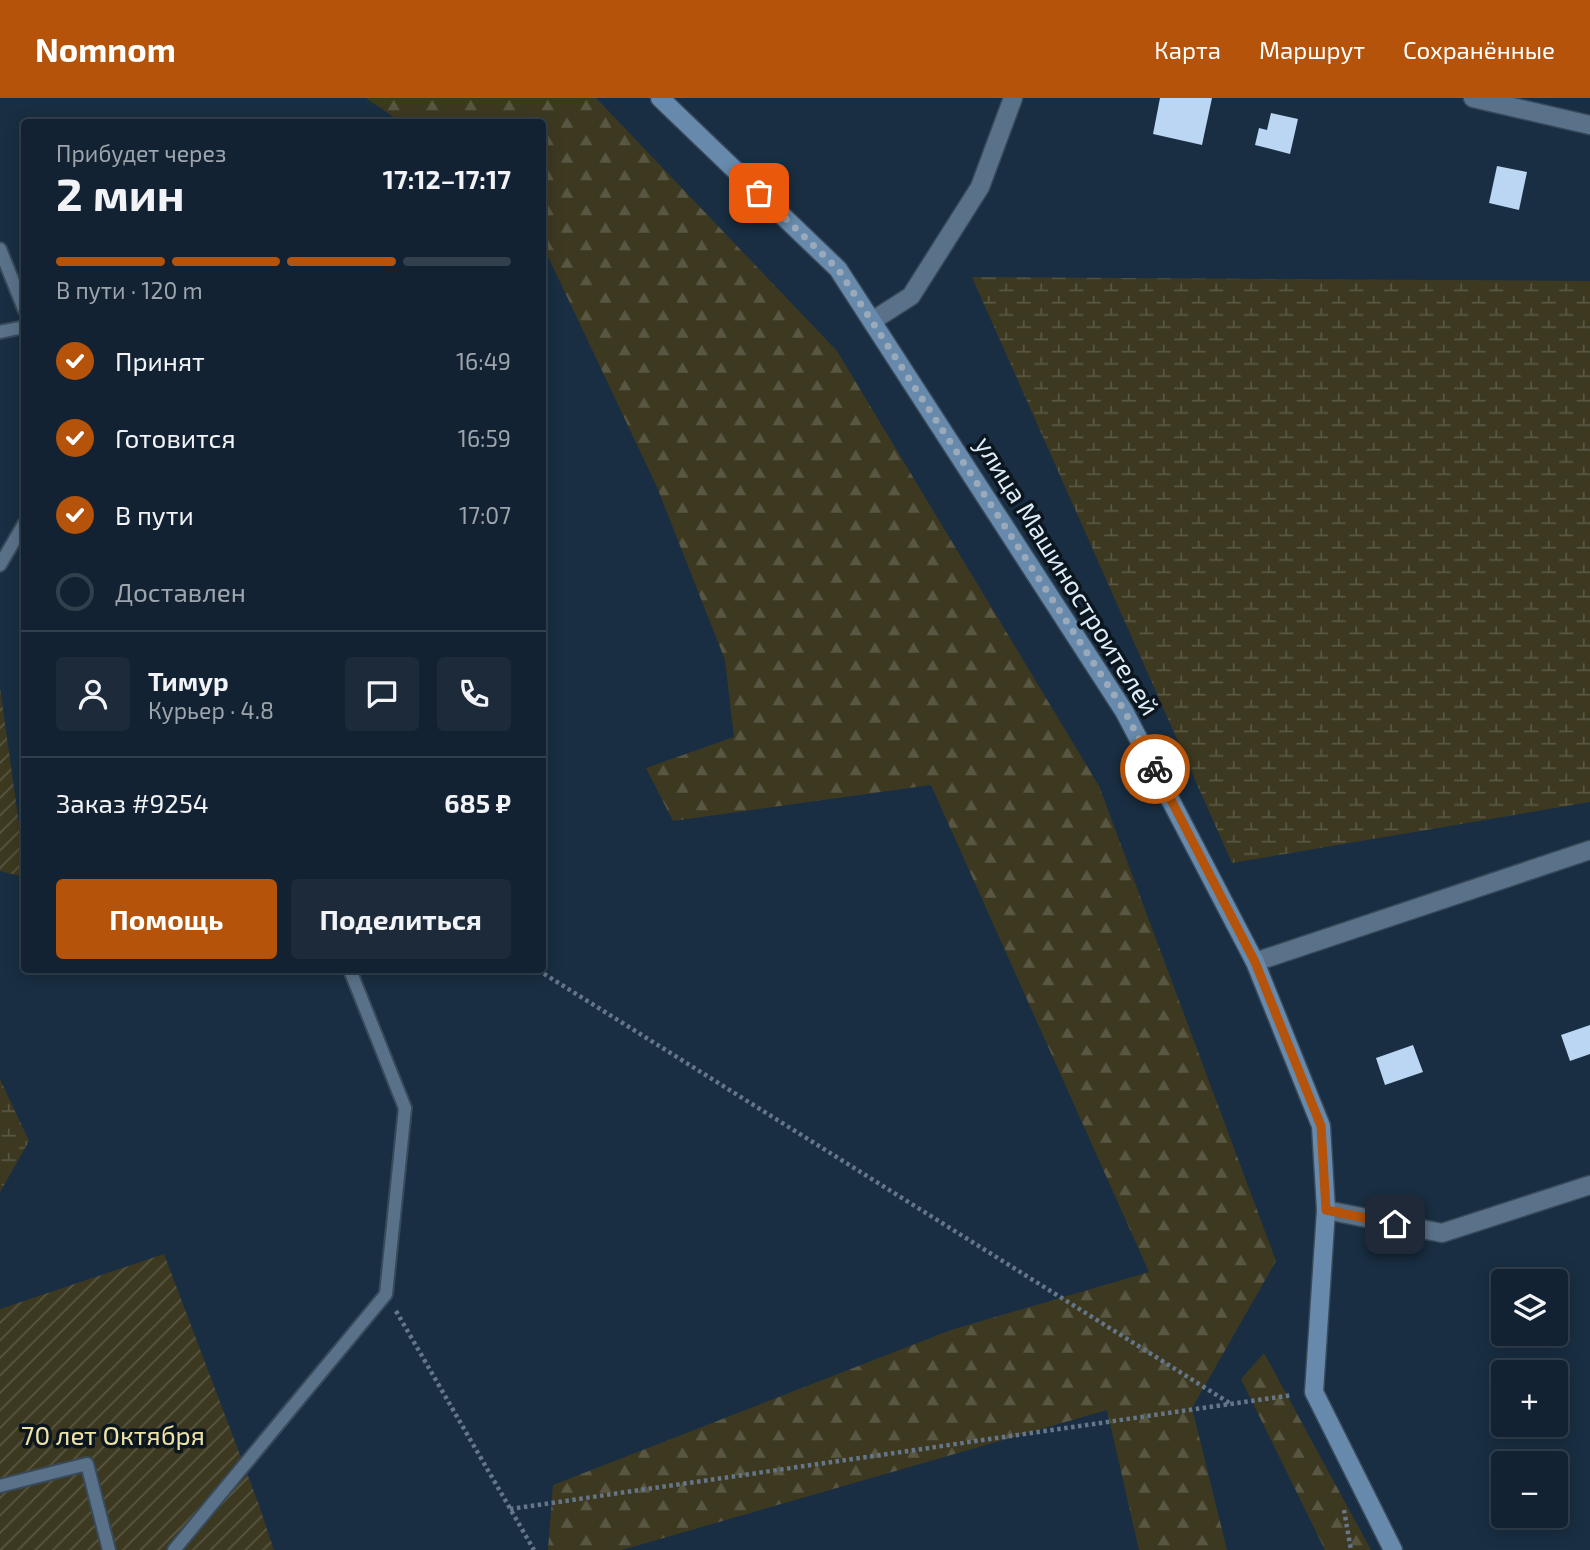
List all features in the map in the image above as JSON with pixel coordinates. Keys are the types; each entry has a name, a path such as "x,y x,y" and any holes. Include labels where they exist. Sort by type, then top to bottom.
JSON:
{"street":[{"name":"улица Машиностроителей","path":"660,98 838,269 1124,710 1255,962 1321,1126 1326,1210 1314,1392"},
{"path":"872,321 911,296 979,187 1013,98"},
{"path":"1473,98 1590,125"},
{"path":"1255,962 1590,850"},
{"path":"1326,1210 1442,1233 1590,1185"},
{"path":"1314,1392 1393,1550"}],"lane":[{"path":"0,249 21,302"},
{"path":"0,332 21,328"},
{"path":"0,565 21,529"},
{"path":"174,1550 386,1294 405,1108 351,973"},
{"path":"0,1486 87,1464 109,1550"}],"path":[{"path":"543,973 1231,1404"},
{"path":"386,1294 534,1550"},
{"path":"510,1508 1314,1392"}],"green space":[{"path":"366,98 596,98 837,351 1099,786 1276,1261 1192,1408 1227,1550 1139,1550 1107,1410 622,1550 548,1550 553,1485 951,1330 1149,1272 931,785 673,821 646,768 734,737 725,660 657,487 546,252 546,119 397,119"},
{"path":"972,277 1590,281 1590,802 1232,863"},
{"path":"0,688 21,838 21,876 0,871"},
{"path":"0,1079 29,1141 0,1192"},
{"name":"70 лет Октября","path":"164,1254 274,1550 0,1550 0,1309"},
{"path":"1264,1353 1371,1550 1325,1550 1241,1379"}],"building":[{"path":"1160,98 1212,98 1202,145 1153,134"},
{"path":"1271,113 1298,119 1290,154 1255,145 1259,128 1267,130"},
{"path":"1497,166 1527,172 1519,210 1489,203"},
{"path":"1590,1025 1590,1054 1570,1061 1561,1035"},
{"path":"1413,1045 1423,1072 1385,1085 1376,1058"}],"way so far":[{"path":"759,193 838,269 1124,710 1155,769"}],"route":[{"path":"1155,769 1255,962 1321,1126 1326,1210 1395,1224"}]}
